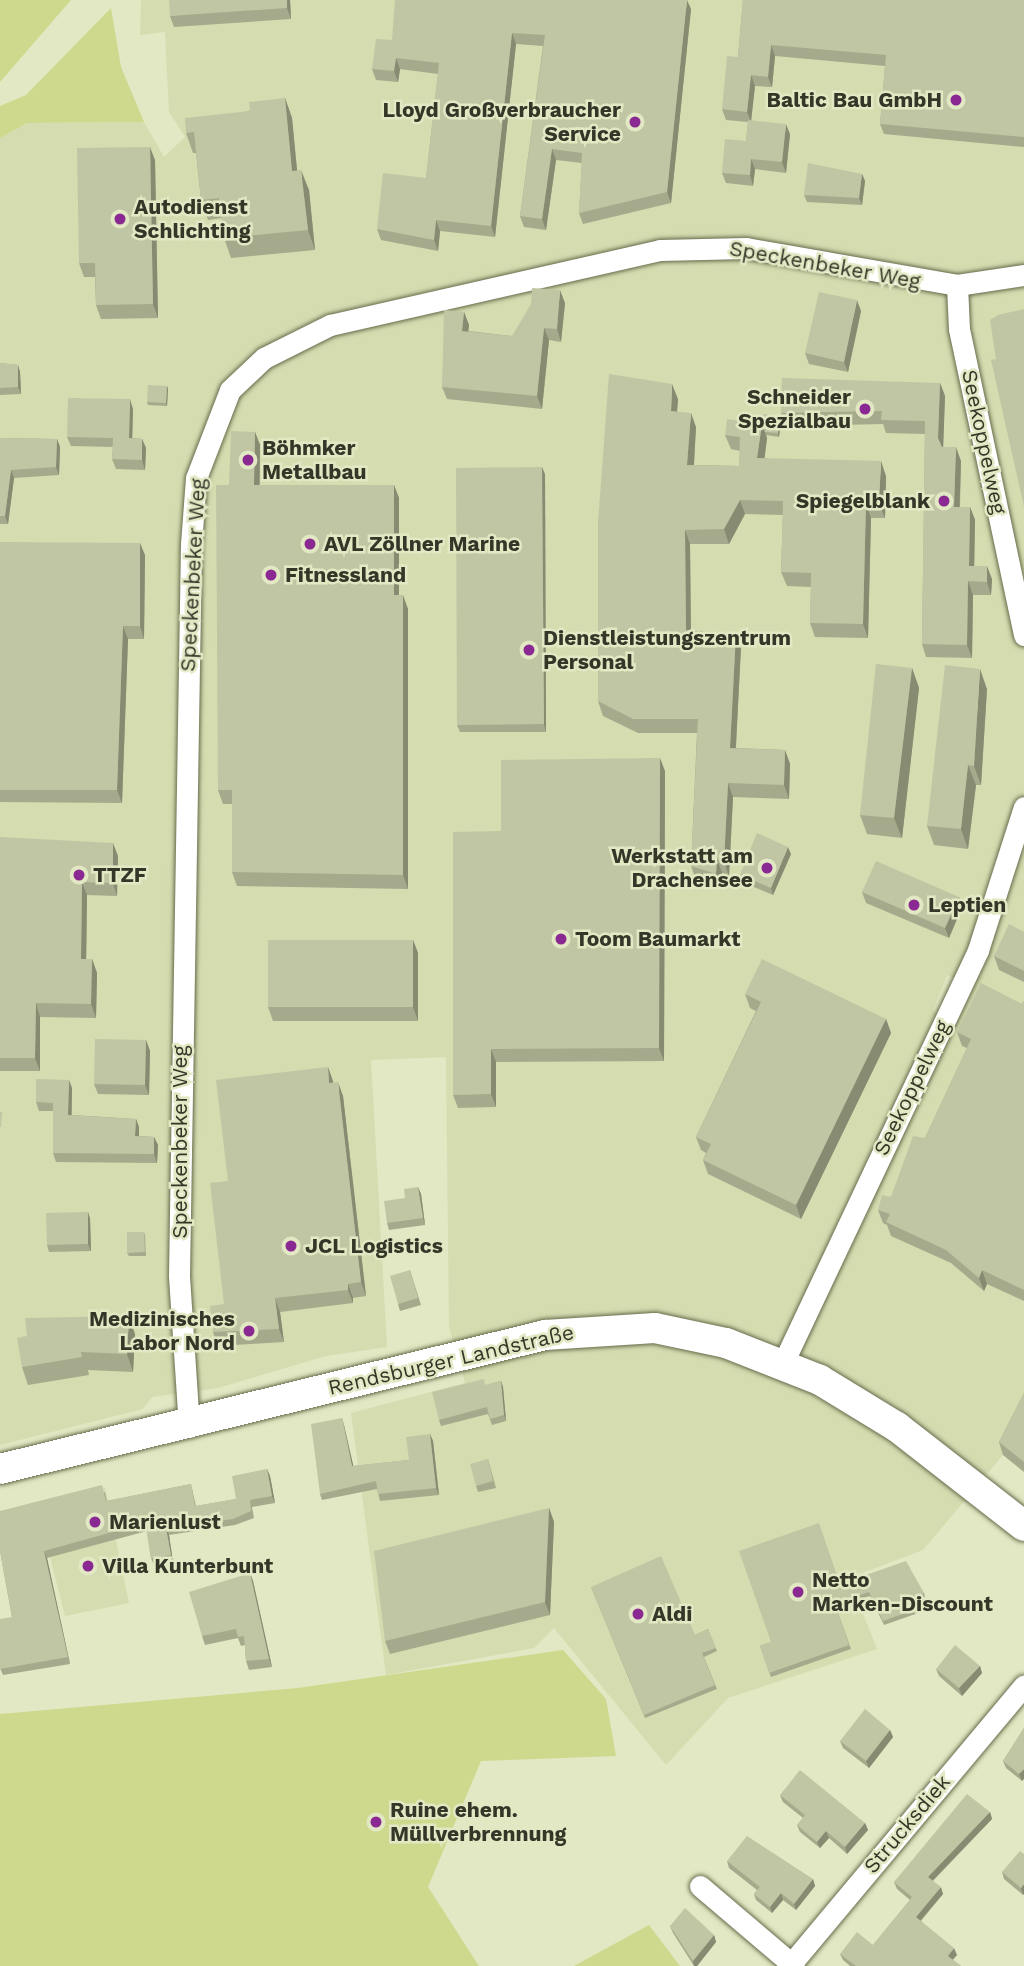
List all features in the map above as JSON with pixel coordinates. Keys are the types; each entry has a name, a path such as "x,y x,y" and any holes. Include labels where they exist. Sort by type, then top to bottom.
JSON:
{"street":[{"name":"Speckenbeker Weg","path":"189,1427 179,1261 191,544 196,478 230,390 264,358 330,325 660,250 746,248 957,285 1024,275"},
{"name":"Seekoppelweg","path":"957,285 959,330 1021,599 1024,635"},
{"name":"Seekoppelweg","path":"783,1363 973,961 1024,807"},
{"name":"Rendsburger Landstraße","path":"0,1469 189,1427 441,1358 591,1328 682,1332 783,1363 897,1427 1024,1526"},
{"name":"Strucksdiek","path":"792,1965 1024,1685"},
{"path":"700,1886 792,1965"}],"shaded area":[{"path":"141,0 1024,0 1024,1420 1003,1455 923,1550 849,1578 877,1649 728,1698 666,1765 554,1628 534,1648 386,1675 351,1413 465,1383 449,1327 446,1057 371,1060 387,1347 326,1356 218,1388 152,1397 143,1409 0,1445 0,138 27,123 144,122 164,157 185,137 169,112 165,32 140,35","holes":["947,975 974,986 956,1022 933,1010"]},
{"name":"Villa Kunterbunt","path":"105,1488 129,1603 65,1616 36,1502"}],"green space":[{"path":"0,0 71,0 0,82"},
{"path":"111,8 121,67 144,122 27,123 0,138 0,106 26,95"},
{"path":"563,1650 606,1699 616,1756 481,1761 428,1887 479,1966 0,1966 0,1714 298,1688"},
{"path":"649,1925 680,1966 574,1966"}],"building":[{"path":"169,0 287,0 287,8 170,16"},
{"path":"395,0 687,0 667,192 579,213 582,153 552,149 542,219 520,216 545,35 512,33 491,226 436,220 434,240 377,229 383,173 426,178 439,63 396,58 394,71 372,69 376,39 392,40"},
{"name":"Baltic Bau GmbH","path":"743,0 1024,0 1024,137 880,124 886,55 771,45 768,77 751,75 747,112 722,109 727,56 738,57"},
{"path":"285,98 292,171 301,170 308,230 224,238 219,198 201,200 194,132 186,133 185,118 250,111 249,102"},
{"path":"748,120 786,124 782,162 751,159 750,175 722,173 725,139 746,141"},
{"name":"Autodienst Schlichting","path":"150,147 153,304 96,305 95,263 79,263 77,148"},
{"path":"808,163 862,174 859,198 804,195"},
{"path":"532,288 560,290 557,329 544,328 537,396 442,387 444,310 464,312 462,331 512,336 531,304"},
{"path":"819,292 857,300 844,362 805,353"},
{"path":"1024,309 1024,507 991,360 996,359 990,320 998,315"},
{"path":"0,363 18,365 18,387 0,388"},
{"path":"609,374 672,384 671,411 691,413 687,465 739,466 740,437 725,435 727,419 762,424 757,458 881,461 879,504 866,504 863,624 810,623 811,573 781,572 783,501 740,500 724,529 685,530 686,630 736,633 730,748 785,750 784,785 728,783 724,862 717,859 716,874 691,866 698,719 633,719 598,701 598,523"},
{"path":"782,378 940,383 938,438 942,447 956,447 954,507 970,507 969,566 987,566 987,582 968,581 967,645 922,644 925,421 881,420 882,411 781,413"},
{"path":"148,385 167,386 166,403 147,402"},
{"path":"68,398 130,399 129,438 142,439 142,460 112,459 113,438 67,437"},
{"path":"763,414 780,417 778,433 765,432 762,424 761,431"},
{"path":"231,431 255,432 254,485 394,485 394,595 403,595 403,875 232,872 232,790 218,790 216,485 229,485"},
{"path":"0,438 57,439 56,467 11,470 5,516 0,516"},
{"path":"542,467 544,724 457,725 456,468"},
{"path":"0,542 140,543 140,626 123,626 117,790 0,790"},
{"path":"876,664 912,668 894,818 860,815"},
{"path":"945,665 980,669 974,766 968,765 961,829 927,826"},
{"name":"Toom Baumarkt","path":"660,758 659,1048 491,1049 491,1094 453,1095 453,832 501,831 501,760"},
{"name":"Werkstatt am Drachensee","path":"757,833 788,847 771,888 740,875"},
{"path":"0,837 113,843 113,883 82,882 81,959 92,959 91,1004 36,1003 35,1058 0,1058"},
{"name":"Leptien","path":"876,861 959,897 945,928 862,892"},
{"path":"1009,924 1024,932 1024,971 994,956"},
{"path":"268,940 413,940 413,1007 268,1007"},
{"path":"762,959 886,1019 796,1205 703,1160 711,1144 696,1137 761,1002 745,994"},
{"path":"981,983 1022,1004 1024,1001 1024,1290 982,1270 979,1278 946,1250 886,1222 890,1214 878,1210 882,1195 891,1197 913,1136 925,1138 971,1039 957,1032"},
{"path":"95,1039 146,1040 145,1085 94,1084"},
{"name":"JCL Logistics","path":"328,1067 329,1083 338,1082 361,1282 348,1284 348,1290 275,1298 279,1329 213,1332 210,1306 224,1304 210,1183 228,1181 216,1080"},
{"path":"36,1079 69,1080 68,1115 136,1119 135,1136 154,1137 154,1154 53,1153 53,1103 36,1102"},
{"path":"418,1187 423,1218 387,1223 384,1201 405,1198 404,1189"},
{"path":"88,1212 88,1244 47,1245 46,1213"},
{"path":"127,1232 144,1232 145,1252 127,1253"},
{"path":"410,1270 418,1298 398,1304 390,1276"},
{"path":"129,1316 127,1354 81,1352 82,1357 22,1367 17,1338 27,1336 25,1318"},
{"path":"484,1379 485,1385 501,1381 504,1415 490,1419 487,1407 439,1420 432,1392"},
{"path":"1024,1393 1024,1462 999,1442"},
{"path":"342,1418 352,1466 409,1460 406,1437 430,1434 436,1488 378,1494 376,1481 320,1494 311,1424"},
{"path":"488,1459 493,1481 476,1486 470,1464"},
{"path":"267,1469 272,1496 250,1500 251,1511 233,1519 166,1528 171,1555 151,1558 145,1523 44,1551 68,1657 0,1669 0,1619 12,1617 0,1551 0,1511 102,1485 106,1501 191,1484 195,1506 236,1499 232,1476"},
{"path":"549,1508 545,1602 385,1641 374,1551"},
{"name":"Netto Marken-Discount","path":"819,1523 840,1584 906,1561 924,1593 918,1595 922,1607 883,1621 869,1592 835,1603 849,1645 769,1673 760,1646 771,1642 739,1551"},
{"path":"661,1556 695,1635 708,1629 716,1648 702,1653 715,1685 644,1715 591,1587"},
{"path":"250,1573 269,1659 246,1661 244,1636 238,1637 236,1629 202,1636 189,1592"},
{"path":"955,1645 980,1666 959,1688 936,1669"},
{"path":"865,1709 890,1730 866,1761 840,1741"},
{"path":"1024,1728 1024,1769 1019,1774 1003,1761"},
{"path":"800,1770 865,1823 845,1847 826,1831 817,1842 797,1825 805,1815 780,1795"},
{"path":"967,1794 990,1812 928,1877 941,1887 916,1917 954,1948 948,1956 961,1966 856,1966 840,1954 857,1932 873,1945 912,1897 894,1882"},
{"path":"747,1836 813,1879 794,1904 781,1893 770,1907 754,1894 760,1887 727,1861"},
{"path":"1020,1851 1024,1854 1024,1884 1021,1888 1002,1872"},
{"path":"685,1908 714,1935 693,1961 670,1926"}],"place":[{"name":"Baltic Bau GmbH","path":"956,100"},
{"name":"Lloyd Großverbraucher Service","path":"635,122"},
{"name":"Autodienst Schlichting","path":"120,219"},
{"name":"Schneider Spezialbau","path":"865,409"},
{"name":"Böhmker Metallbau","path":"248,460"},
{"name":"Spiegelblank","path":"944,501"},
{"name":"AVL Zöllner Marine","path":"310,544"},
{"name":"Fitnessland","path":"271,575"},
{"name":"Dienstleistungszentrum Personal","path":"529,650"},
{"name":"Werkstatt am Drachensee","path":"767,868"},
{"name":"TTZF","path":"79,875"},
{"name":"Leptien","path":"914,905"},
{"name":"Toom Baumarkt","path":"561,939"},
{"name":"JCL Logistics","path":"291,1246"},
{"name":"Medizinisches Labor Nord","path":"249,1331"},
{"name":"Marienlust","path":"95,1522"},
{"name":"Villa Kunterbunt","path":"88,1566"},
{"name":"Netto Marken-Discount","path":"798,1592"},
{"name":"Aldi","path":"638,1614"},
{"name":"Ruine ehem. Müllverbrennung","path":"376,1822"}]}
